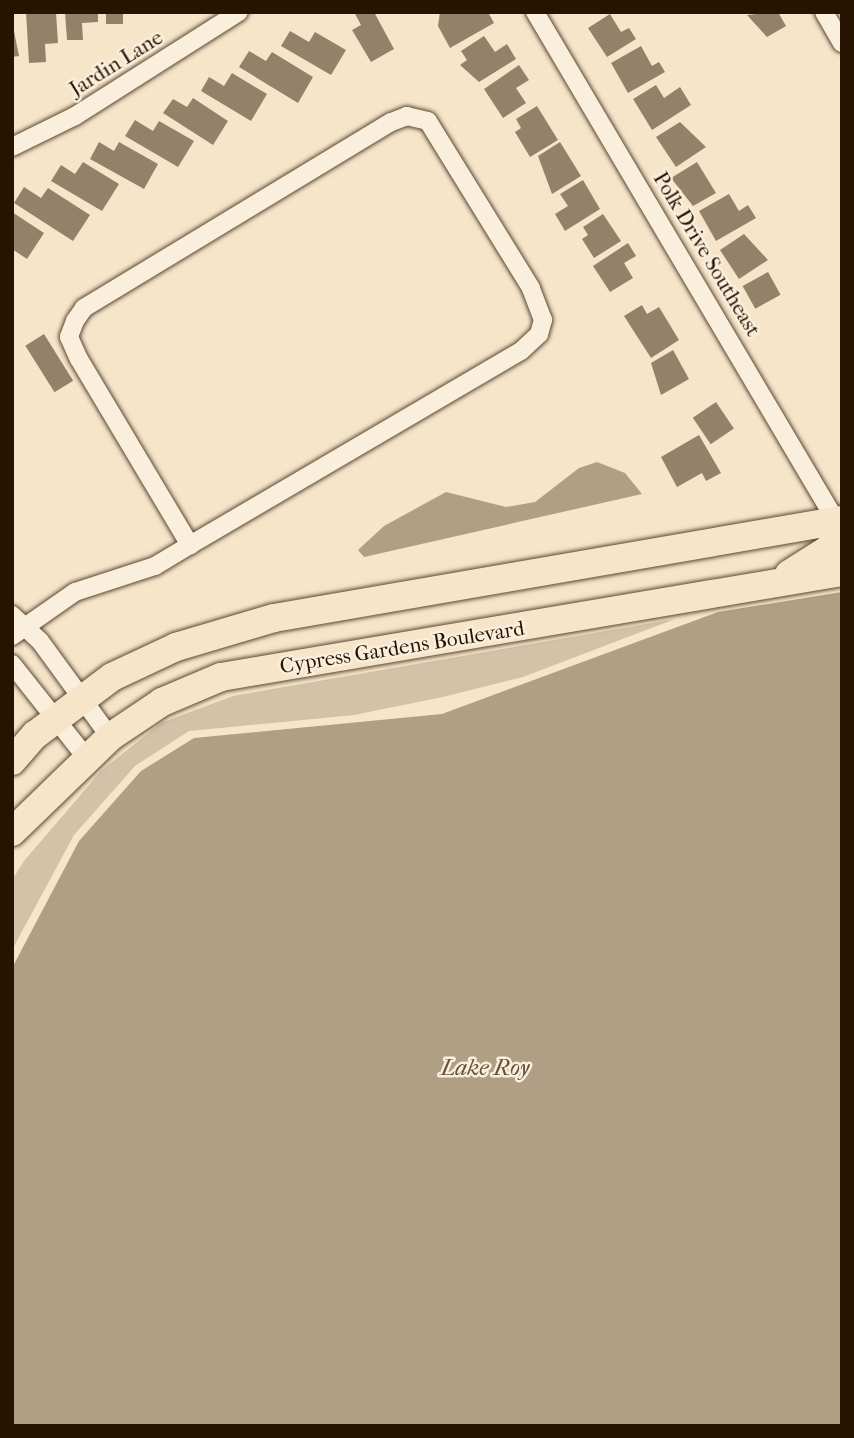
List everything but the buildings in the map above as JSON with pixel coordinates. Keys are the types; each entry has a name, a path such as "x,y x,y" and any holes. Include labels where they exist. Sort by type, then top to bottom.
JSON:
{"main road":[{"path":"12,761 57,718 112,677 176,647 274,618 839,521 832,547 806,567 741,592"},
{"name":"Cypress Gardens Boulevard","path":"12,832 85,756 110,737 162,702 221,677 741,592 842,572"}],"street":[{"name":"Jardin Lane","path":"12,147 75,116 240,12"},
{"name":"Polk Drive Southeast","path":"535,12 839,521"},
{"path":"824,12 842,43"},
{"path":"110,737 82,699 16,625 75,592 130,576 190,545 521,351 539,334 543,320 531,288 428,121 407,116 391,122 84,308 75,321 69,337 79,359 190,545"},
{"path":"12,664 85,756"}],"shaded area":[{"path":"675,619 523,677 443,697 354,715 189,731 135,766 74,835 12,950 12,880 24,861 101,771 161,723 233,696"}],"water":[{"path":"597,462 625,473 642,494 364,557 358,550 384,526 446,492 506,507 535,502 579,468"},
{"name":"Lake Roy","path":"842,592 842,1426 12,1426 12,968 79,841 141,771 194,738 442,714 718,612"}]}
